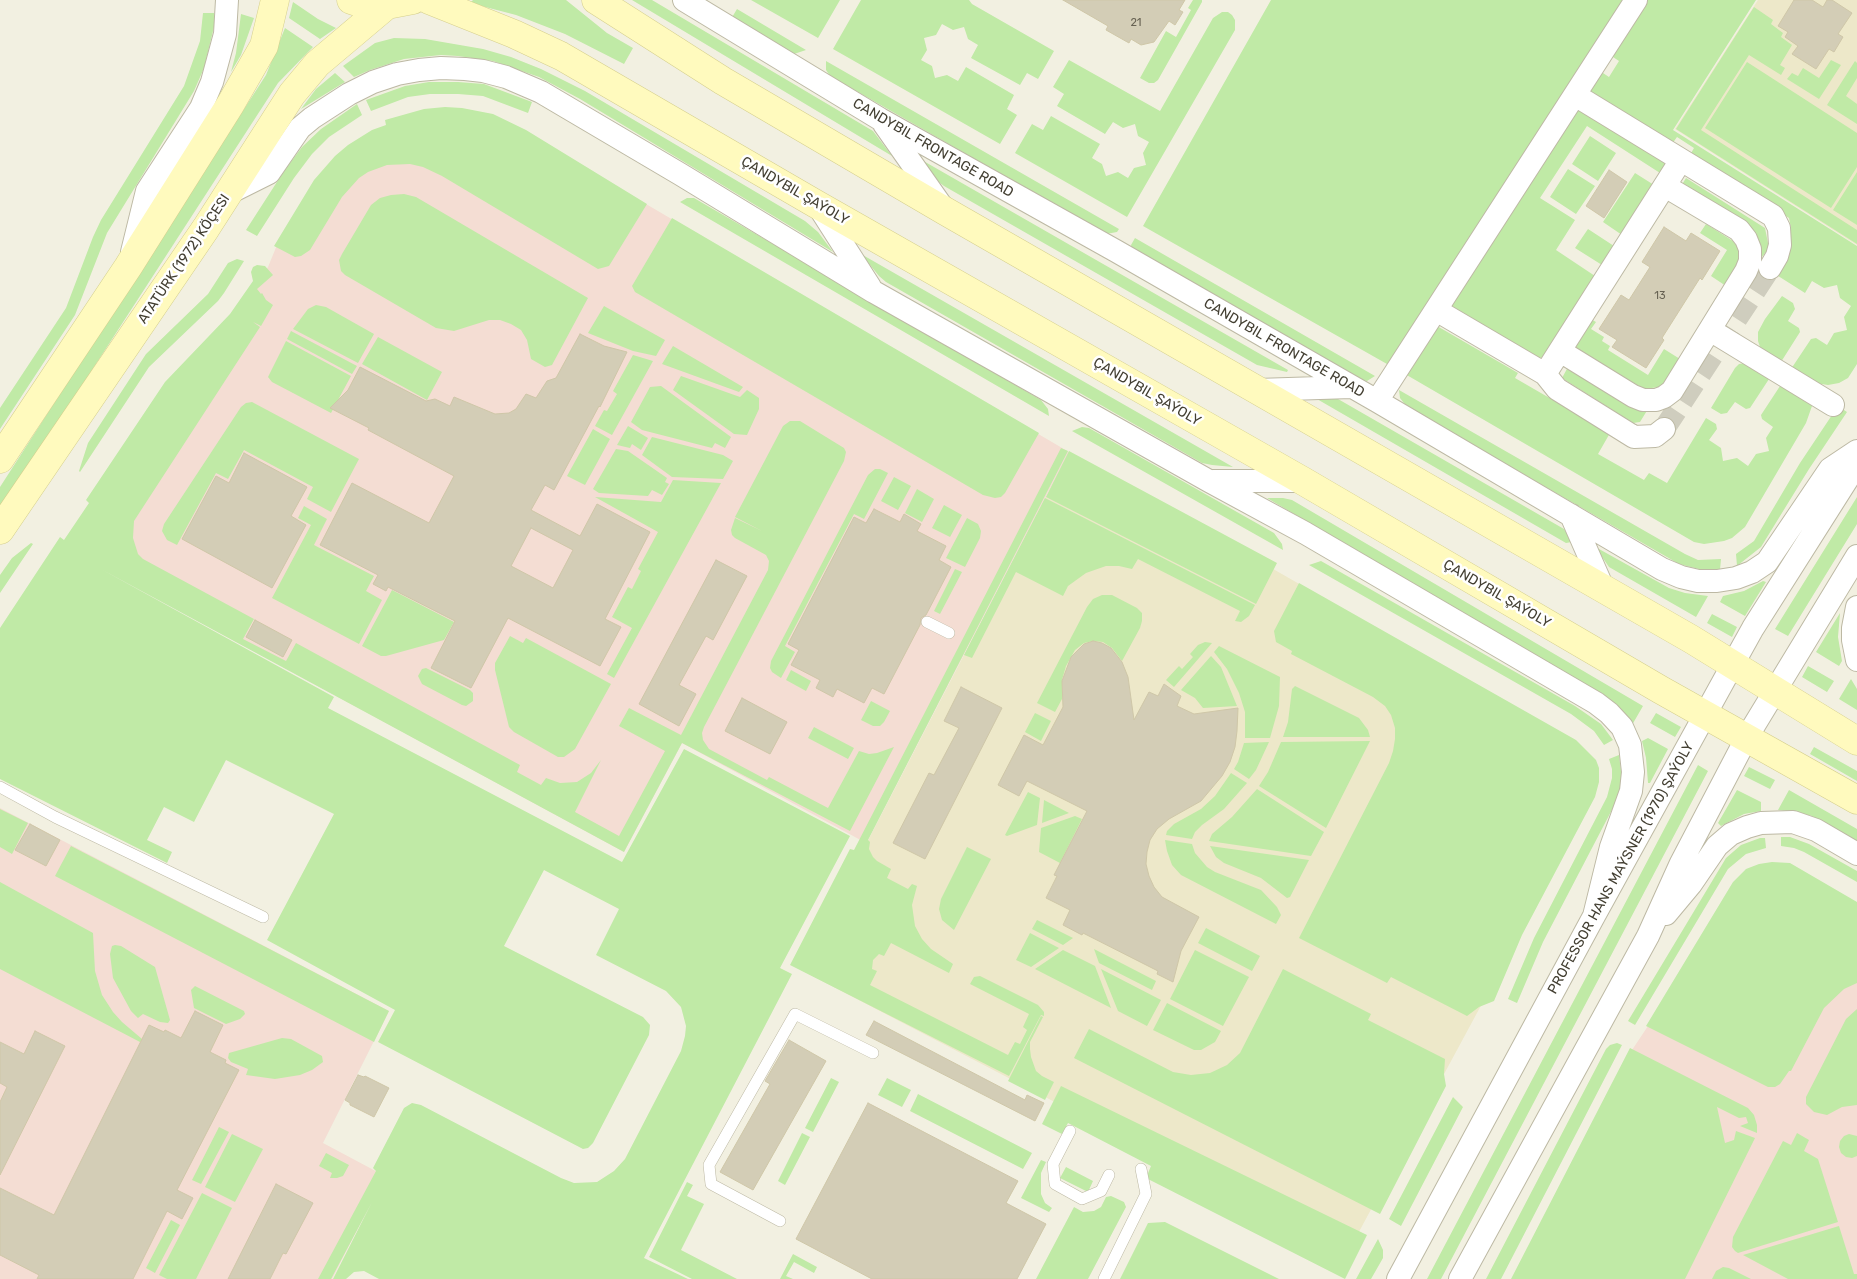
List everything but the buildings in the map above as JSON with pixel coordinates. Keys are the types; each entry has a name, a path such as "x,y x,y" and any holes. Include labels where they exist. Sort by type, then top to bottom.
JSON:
{"main road":[{"path":"0,459 128,267 230,105 264,46 275,0"},
{"path":"351,0 360,3 400,2"},
{"name":"ÇANDYBIL ŞAÝOLY","path":"429,0 514,34 561,56 816,204 1303,481 1662,690 1857,800"},
{"path":"596,0 723,81 945,211 1603,588 1733,664 1857,741"},
{"name":"ATATÜRK (1972) KÖÇESI","path":"0,530 305,76 317,64 400,2"}],"street":[{"path":"128,267 147,191 201,108 212,82 225,34 227,0"},
{"name":"CANDYBIL FRONTAGE ROAD","path":"684,0 880,118 1377,401 1662,569 1681,577 1698,581 1736,578 1752,572 1767,562 1830,469 1857,451"},
{"path":"1377,401 1636,0"},
{"path":"228,193 269,173 300,128 349,94 372,82 397,74 441,68 483,71 524,84 541,92 874,292 1209,481 1306,533 1596,703 1609,713 1622,727 1630,745 1633,772 1631,791 1611,847 1594,916"},
{"path":"1575,95 1772,216 1780,228 1780,245 1777,256 1770,268"},
{"path":"880,118 945,211"},
{"path":"1545,374 1681,160"},
{"path":"1560,351 1633,396 1643,400 1656,400 1672,391 1746,271 1750,261 1750,249 1746,239 1739,230 1665,186"},
{"path":"816,204 874,292"},
{"path":"1436,310 1545,374 1557,389 1634,437 1654,436 1664,429"},
{"path":"1710,330 1833,405"},
{"path":"1257,390 1351,387"},
{"name":"PROFESSOR HANS MAÝSNER (1970) ŞAÝOLY","path":"1398,1279 1594,916 1753,628 1857,464"},
{"path":"1209,481 1303,481"},
{"path":"1571,515 1603,588"},
{"path":"1460,1279 1648,936 1680,863 1747,738 1857,556"},
{"path":"1857,607 1853,640 1857,660"},
{"path":"1648,936 1691,884 1717,846 1731,834 1747,827 1761,822 1793,822 1816,830 1857,854"}],"lane":[{"path":"927,622 949,633"},
{"path":"0,787 55,817 263,917"},
{"path":"780,1221 711,1184 709,1165 795,1014 873,1053"},
{"path":"1070,1131 1053,1164 1054,1184 1082,1199 1101,1191 1109,1175"},
{"path":"1104,1279 1146,1194 1141,1169"}],"shaded area":[{"path":"1758,0 1857,0 1857,245 1675,129"},
{"path":"349,146 646,204 1069,452 866,843 682,743 624,852 80,557 238,315 268,267 277,245"},
{"path":"1069,452 1575,742 1594,796 1347,1254 801,970"},
{"path":"0,808 389,1011 323,1143 385,1176 332,1279 0,1279"},
{"path":"1857,903 1857,1279 1514,1279 1632,1050 1648,1026"}],"green space":[{"path":"473,0 566,0 607,33 633,48 624,64 565,34 516,15 470,3"},
{"path":"632,0 652,0 873,131 892,156"},
{"path":"751,0 840,0 818,38"},
{"path":"861,0 969,0 972,4 1054,51 1038,79 1027,73 1020,85 971,58 978,45 968,39 964,27 953,30 942,24 936,35 924,38 927,50 921,60 932,66 935,78 947,75 958,81 966,67 1014,95 1007,109 1017,115 1000,144 833,49"},
{"path":"1193,0 1202,0 1202,2 1158,80 1154,83 1149,83 1140,78 1166,31 1176,37 1191,10 1188,8"},
{"path":"1271,0 1624,0 1420,321 1387,364 1143,226"},
{"path":"1645,0 1756,0 1673,130 1857,246 1857,364 1848,378 1839,383 1828,385 1815,383 1791,369 1811,339 1816,338 1827,345 1834,333 1847,330 1844,317 1851,306 1840,298 1837,285 1824,288 1812,281 1805,293 1775,274 1791,239 1789,218 1690,155 1694,148 1677,137 1672,144 1590,91 1600,71 1609,77 1619,61 1610,55"},
{"path":"293,2 318,19 336,28 320,39 289,18"},
{"path":"1754,7 1773,20 1771,24 1783,33 1781,37 1792,45 1780,65 1785,68 1781,75 1749,55 1701,130 1857,230 1857,244 1676,129"},
{"path":"737,9 806,50 794,54 731,19"},
{"path":"1222,12 1228,12 1232,15 1235,20 1235,30 1127,217 1015,153 1032,124 1043,130 1051,116 1100,144 1092,158 1102,164 1106,176 1118,172 1128,178 1134,168 1146,165 1143,153 1149,142 1138,136 1135,124 1123,128 1113,122 1105,134 1057,106 1064,94 1053,87 1069,60 1160,111 1213,18"},
{"path":"203,13 214,13 214,27 204,68 194,91 107,233 75,315 0,429 0,408 66,308 101,220 184,86 200,41"},
{"path":"241,14 254,18 241,55 231,72 236,53"},
{"path":"285,28 313,47 278,83 0,512 0,487 266,75"},
{"path":"394,38 425,39 483,49 511,57 541,69 585,91 805,221 818,232 833,252 580,99 539,77 493,61 441,55 404,59 354,77 343,66 375,43"},
{"path":"1831,60 1841,65 1819,99 1787,79 1792,73 1798,76 1803,68 1819,78"},
{"path":"826,61 1119,229 1117,232 1106,234 830,76 826,70"},
{"path":"1855,61 1857,63 1857,78 1846,96 1857,104 1857,124 1827,105"},
{"path":"1747,62 1857,133 1857,167 1831,208 1705,128"},
{"path":"335,73 345,82 301,109 316,89"},
{"path":"429,82 484,84 532,102 528,113 483,96 430,94 408,97 371,111 366,100 405,86"},
{"path":"357,104 362,115 329,137 312,154 294,178 257,236 246,230 302,147 321,129"},
{"path":"1578,106 1666,164 1660,173 1587,126 1540,198 1575,220 1556,250 1595,276 1542,357 1536,360 1449,304"},
{"path":"445,107 493,114 526,130 647,204 609,266 598,269 442,176 423,167 410,164 387,165 368,172 359,178 342,197 310,250 301,256 295,257 274,246 314,180 335,156 348,145 372,130 386,125 385,120 424,109"},
{"path":"1590,136 1616,153 1598,181 1572,164"},
{"path":"920,159 1288,370 1287,372 1257,365 944,186 936,180"},
{"path":"1568,169 1595,186 1576,214 1550,197"},
{"path":"1857,172 1857,225 1833,210"},
{"path":"1635,173 1654,185 1622,235 1603,222"},
{"path":"1686,178 1765,228 1769,248 1758,262 1681,186"},
{"path":"404,194 416,197 588,298 552,365 545,367 531,359 527,340 521,330 511,324 500,320 489,320 454,331 436,328 341,271 339,260 371,205 380,198"},
{"path":"687,198 694,198 1041,400 1048,409 1049,416 680,202"},
{"path":"672,218 1039,433 1005,493 1001,497 995,498 983,495 635,292 632,286"},
{"path":"1706,224 1733,241 1740,253 1740,259 1726,286 1711,276 1727,250 1700,233"},
{"path":"1588,229 1614,246 1602,265 1575,248"},
{"path":"1135,238 1375,376 1367,381 1362,380 1132,249 1131,245"},
{"path":"861,254 1233,467 1202,463 886,282"},
{"path":"237,259 244,261 224,293 149,367 80,472 88,443 146,354 208,294 228,263"},
{"path":"257,265 265,266 273,275 257,289 273,305 261,326 253,322 260,327 134,521 133,538 138,554 143,559 254,619 243,639 286,661 296,643 520,765 517,772 541,785 546,778 560,783 577,782 591,773 601,760 575,812 619,836 665,751 619,726 629,708 681,735 768,570 769,561 766,555 735,538 731,530 735,518 762,531 735,517 783,426 790,421 800,421 844,448 846,452 844,461 702,733 703,740 709,749 767,780 769,777 828,808 859,751 869,754 894,747 850,831 682,743 624,852 99,568 334,697 328,708 622,862 684,749 850,836 780,968 792,974 644,1258 688,1279 379,1279 364,1271 354,1272 346,1279 333,1279 372,1202 331,1279 318,1279 376,1171 373,1168 404,1108 412,1103 421,1105 574,1183 597,1182 614,1171 625,1159 681,1051 686,1026 681,1007 666,991 596,955 619,909 544,870 504,946 643,1017 650,1025 649,1035 593,1143 588,1148 583,1149 378,1042 395,1010 267,940 334,814 226,760 194,822 164,807 147,840 172,852 167,863 0,779 0,628 60,537 64,540 89,503 86,500 165,382 230,314 253,281 251,272 253,267"},
{"path":"1782,296 1793,303 1795,309 1788,321 1799,328 1800,332 1781,362 1760,347 1758,332"},
{"path":"316,305 326,307 374,334 358,363 293,329 308,309"},
{"path":"604,306 665,340 656,356 633,351 588,333"},
{"path":"1589,318 1596,322 1591,329 1604,337 1602,341 1610,346 1608,350 1648,375 1664,349 1680,359 1663,384 1659,387 1644,389 1575,348 1574,342"},
{"path":"1437,326 1518,373 1515,378 1610,433 1598,454 1644,480 1649,473 1667,483 1706,418 1716,424 1717,429 1709,440 1721,448 1723,461 1737,458 1748,466 1756,454 1769,451 1766,438 1773,427 1762,419 1761,415 1782,383 1809,399 1812,406 1806,423 1745,527 1732,538 1724,541 1704,544 1694,542 1405,374"},
{"path":"291,331 357,366 352,374 287,339"},
{"path":"378,337 442,372 427,400 362,364"},
{"path":"286,341 351,376 331,413 272,382 268,377"},
{"path":"673,346 743,387 739,392 662,364"},
{"path":"633,355 653,361 612,435 595,426 604,410 607,411 617,394 613,391"},
{"path":"1746,363 1771,376 1750,408 1746,409 1735,402 1727,413 1721,414 1711,408 1735,368 1739,364"},
{"path":"1568,367 1648,409 1640,422 1633,423 1562,378"},
{"path":"681,376 740,397 747,390 759,398 759,409 747,435 734,434 673,390"},
{"path":"661,386 731,437 725,448 715,443 712,448 642,430 631,422 650,387"},
{"path":"1399,390 1685,554 1698,560 1721,559 1720,570 1703,570 1679,564 1407,407 1400,398"},
{"path":"1310,395 1338,399 1564,529 1572,542 1566,543"},
{"path":"252,402 359,459 331,512 307,499 313,487 244,450 228,479 216,473 177,545 167,540 162,531 164,524 241,407 246,403"},
{"path":"1838,406 1847,412 1761,547 1737,566 1736,554 1754,541 1800,463"},
{"path":"628,426 648,438 641,450 632,444 630,448 617,445"},
{"path":"1082,427 1089,428 1274,533 1282,544 1283,550 1072,431"},
{"path":"593,429 610,439 585,485 567,476"},
{"path":"652,437 723,455 733,461 723,479 672,477 642,455"},
{"path":"1061,448 1068,451 868,840 870,842 869,849 873,857 891,869 887,878 908,889 912,884 917,886 912,905 915,926 922,939 931,949 953,964 949,973 891,943 884,956 879,954 873,960 872,969 877,971 870,985 1008,1055 1015,1042 1020,1044 1027,1030 1023,1027 1029,1014 970,984 974,977 980,976 1038,1005 1044,1012 1044,1016 1041,1015 1009,1076 790,965 850,849 854,850"},
{"path":"616,449 628,451 667,478 665,482 669,484 662,495 652,490 648,496 599,493 593,489"},
{"path":"1069,451 1277,563 1256,604 1046,497"},
{"path":"875,469 888,473 864,519 854,514 785,646 795,652 781,678 772,672 770,668 771,661 868,475"},
{"path":"894,477 911,486 898,510 881,501"},
{"path":"673,480 721,483 614,678 607,674 632,628 612,617 628,587 632,589 641,571 638,569 658,532 595,497 661,502"},
{"path":"917,489 934,499 922,522 905,513"},
{"path":"1857,497 1857,524 1788,636 1775,629"},
{"path":"1045,498 1255,605 1249,616 1241,622 1235,621 1240,611 1138,559 1132,569 1106,566 1086,573 1068,586 1063,596 1016,572 972,658 964,655"},
{"path":"1267,498 1292,500 1643,706 1632,725 1625,714 1607,698"},
{"path":"944,505 962,515 950,537 932,528"},
{"path":"304,506 327,519 314,545 374,576 366,591 382,600 359,644 272,598 311,525 298,518"},
{"path":"967,518 978,524 981,531 980,538 965,567 946,558"},
{"path":"31,543 33,544 0,593 0,575 12,558"},
{"path":"1599,549 1669,588 1685,593 1708,596 1696,617 1609,567 1598,551"},
{"path":"1321,561 1575,706 1601,724 1613,740 1604,745 1594,731 1571,714 1309,565"},
{"path":"955,569 962,572 940,614 934,611"},
{"path":"1763,581 1766,582 1745,616 1720,602 1723,596 1744,591"},
{"path":"1299,583 1576,740 1596,760 1599,768 1599,782 1595,797 1522,935 1494,1001 1479,1007 1467,1016 1391,977 1387,983 1299,938 1389,763 1393,751 1395,728 1391,715 1385,706 1373,697 1291,654 1292,651 1276,642 1274,631"},
{"path":"392,590 454,622 444,640 386,656 381,656 362,646"},
{"path":"1102,595 1112,595 1137,608 1142,613 1140,628 1122,661 1112,648 1103,642 1093,641 1084,643 1075,650 1066,666 1062,680 1062,699 1055,712 1037,703 1087,607 1093,599"},
{"path":"1840,613 1838,637 1842,661 1839,666 1816,652"},
{"path":"1712,614 1737,627 1732,637 1707,623"},
{"path":"510,636 523,643 526,638 611,684 575,749 564,757 558,757 514,732 509,727 495,663"},
{"path":"1205,642 1212,643 1174,687 1166,680 1179,666 1182,669 1193,657 1190,654 1198,645"},
{"path":"1219,646 1280,677 1279,706 1270,738 1245,738 1245,712 1239,693 1227,669 1214,652"},
{"path":"1211,656 1221,667 1237,706 1203,708 1195,698 1181,690"},
{"path":"1808,666 1834,681 1827,692 1802,677"},
{"path":"426,668 470,690 473,693 473,701 466,706 462,705 422,684 418,676 422,669"},
{"path":"791,670 811,681 806,691 786,680"},
{"path":"1851,679 1857,689 1857,710 1839,699"},
{"path":"1295,686 1359,718 1368,730 1370,737 1283,737 1288,722 1292,689"},
{"path":"871,701 890,711 880,726 873,726 861,720"},
{"path":"1035,713 1051,721 1041,741 1025,732"},
{"path":"1656,713 1681,727 1675,737 1650,723"},
{"path":"814,727 854,748 848,759 808,738"},
{"path":"1648,738 1668,749 1650,783 1648,783 1646,758 1642,741"},
{"path":"1370,741 1326,828 1259,786 1268,772 1281,742"},
{"path":"1269,742 1256,770 1249,779 1234,769 1244,743"},
{"path":"1814,747 1857,771 1857,781 1810,754"},
{"path":"1619,755 1622,779 1621,791 1543,942 1517,1003 1508,999 1534,938 1607,797 1612,778 1609,759"},
{"path":"1698,765 1708,771 1441,1279 1427,1279"},
{"path":"1749,767 1775,780 1770,789 1744,776"},
{"path":"1231,773 1247,783 1224,809 1202,825 1195,832 1192,839 1166,835 1167,831 1174,824 1201,809 1215,796"},
{"path":"1257,789 1324,832 1311,856 1209,841 1212,834 1232,817"},
{"path":"1737,790 1761,802 1761,811 1744,814 1721,826 1718,823"},
{"path":"1789,790 1857,829 1857,842 1812,816 1778,810"},
{"path":"1028,792 1040,798 1037,825 1007,836 1005,835"},
{"path":"1044,800 1069,813 1042,823"},
{"path":"0,809 28,823 12,854 0,847"},
{"path":"1075,816 1082,819 1060,863 1039,852 1041,828"},
{"path":"1781,837 1790,837 1809,844 1857,871 1857,882 1804,852 1781,846"},
{"path":"1765,838 1766,848 1746,854 1728,869 1635,1025 1628,1021 1726,858 1741,845"},
{"path":"1165,840 1192,844 1195,853 1207,867 1261,890 1277,907 1281,915 1276,924 1181,875 1172,865"},
{"path":"71,846 389,1011 374,1042 55,876"},
{"path":"1210,846 1309,860 1290,897 1287,898 1261,878 1224,863 1216,857"},
{"path":"967,847 991,859 954,930 942,920 939,909 941,899"},
{"path":"1772,862 1790,863 1857,902 1857,983 1844,989 1824,1008 1791,1071 1789,1071 1780,1084 1775,1087 1768,1087 1646,1026 1733,882 1746,869"},
{"path":"0,882 93,933 95,971 102,995 122,1022 142,1039 140,1042 0,969"},
{"path":"1037,920 1073,938 1063,945 1032,929"},
{"path":"1206,928 1260,956 1252,971 1198,943"},
{"path":"1030,933 1059,948 1031,967 1016,960"},
{"path":"112,946 121,946 155,967 170,1020 168,1023 160,1022 143,1014 138,1018 131,1011 113,978 110,954"},
{"path":"1094,949 1156,981 1152,990 1099,963"},
{"path":"1063,950 1095,966 1111,1008 1035,969"},
{"path":"1195,950 1249,977 1223,1026 1170,999"},
{"path":"1101,969 1161,1000 1147,1026 1118,1011"},
{"path":"1283,969 1371,1014 1368,1020 1445,1059 1444,1074 1446,1086 1380,1214 1074,1058 1089,1029 1173,1072 1191,1075 1210,1073 1227,1065 1240,1053"},
{"path":"195,986 244,1011 245,1014 240,1019 226,1024 194,1008 191,990"},
{"path":"1167,1003 1221,1031 1215,1042 1201,1050 1194,1050 1153,1030"},
{"path":"1857,1009 1857,1105 1842,1107 1827,1115 1814,1112 1806,1104 1806,1097 1846,1019"},
{"path":"1041,1016 1043,1017 1030,1042 1030,1049 1036,1071 1054,1082 1045,1100 1008,1081"},
{"path":"282,1038 291,1039 322,1056 323,1062 312,1070 300,1075 275,1079 246,1075 248,1069 231,1062 228,1058 229,1053"},
{"path":"1617,1043 1622,1045 1501,1279 1486,1279 1606,1049 1610,1045"},
{"path":"1630,1048 1748,1108 1754,1115 1757,1125 1757,1133 1740,1126 1748,1123 1746,1117 1739,1118 1717,1107 1725,1143 1734,1140 1736,1131 1755,1138 1685,1279 1511,1279"},
{"path":"831,1078 839,1082 813,1132 805,1128"},
{"path":"887,1078 911,1090 902,1107 878,1095"},
{"path":"1061,1086 1367,1235 1345,1279 1146,1178 1151,1166 1068,1123 1062,1134 1042,1124"},
{"path":"918,1094 1032,1153 1023,1169 910,1111"},
{"path":"1453,1097 1463,1107 1401,1226 1389,1219"},
{"path":"219,1127 229,1132 201,1184 192,1180"},
{"path":"802,1133 810,1137 785,1185 778,1181"},
{"path":"1797,1133 1809,1140 1804,1151 1818,1159 1838,1222 1738,1253 1732,1247 1733,1237 1783,1141 1791,1145"},
{"path":"232,1134 263,1149 235,1202 205,1187"},
{"path":"1849,1134 1857,1136 1857,1156 1852,1158 1846,1157 1841,1153 1839,1147 1840,1141"},
{"path":"326,1153 349,1165 343,1176 330,1178 332,1173 319,1166"},
{"path":"1041,1160 1046,1162 1041,1173 1041,1194 1045,1203 1052,1208 1049,1212 1021,1198"},
{"path":"1066,1167 1093,1181 1088,1192 1060,1178"},
{"path":"687,1182 693,1185 687,1196 704,1204 681,1250 737,1279 692,1279 649,1257"},
{"path":"202,1193 232,1208 196,1279 167,1279 159,1275"},
{"path":"1111,1196 1124,1202 1126,1207 1088,1279 1036,1279 1074,1207 1083,1212 1094,1211 1101,1207 1106,1197"},
{"path":"171,1220 180,1225 155,1273 146,1268"},
{"path":"1165,1222 1279,1279 1120,1279 1148,1223"},
{"path":"1839,1226 1854,1274 1857,1274 1857,1279 1788,1279 1743,1255"},
{"path":"1378,1239 1383,1250 1383,1258 1371,1279 1356,1279"},
{"path":"793,1254 817,1267 814,1273 794,1262 786,1276 793,1279 780,1279"},
{"path":"1723,1267 1751,1279 1712,1279 1716,1271"}],"tunnel":[{"path":"1664,429 1770,268"}]}
